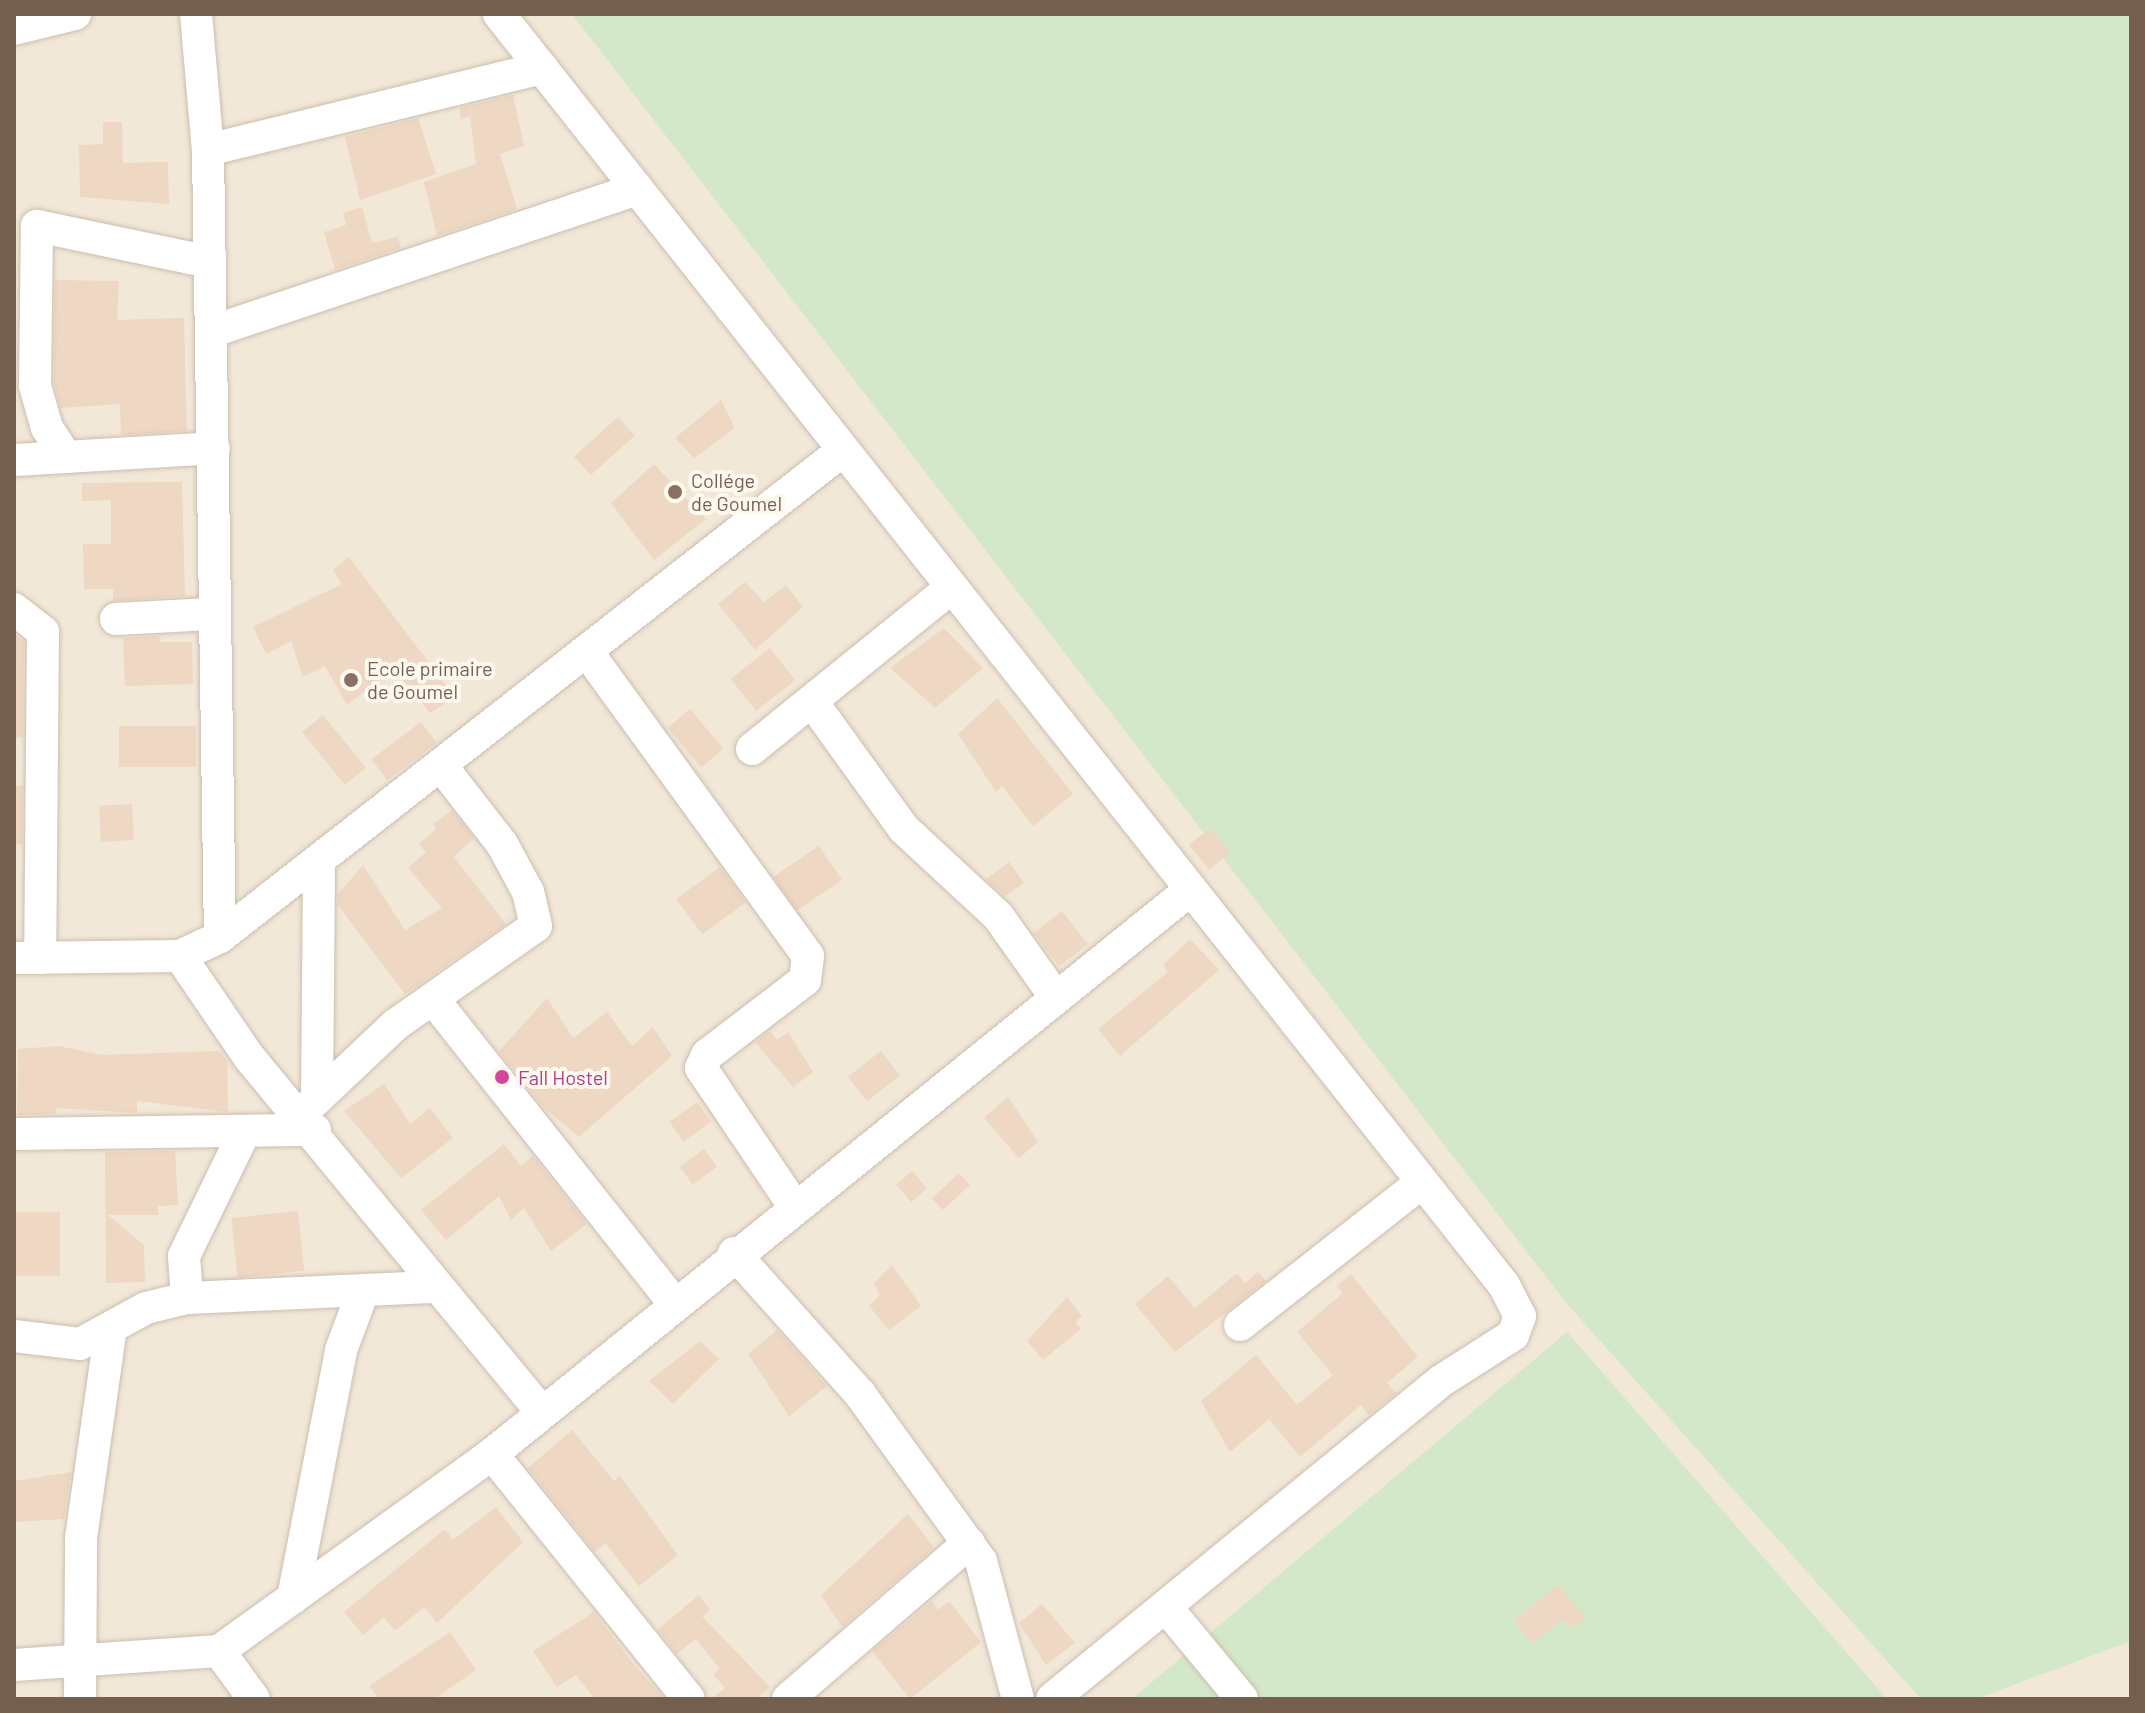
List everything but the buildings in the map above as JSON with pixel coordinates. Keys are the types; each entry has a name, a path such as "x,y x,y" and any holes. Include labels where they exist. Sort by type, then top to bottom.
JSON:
{"street":[{"path":"14,29 75,14"},
{"path":"196,14 208,150 213,331 211,614 220,937"},
{"path":"499,14 634,190 1504,1285 1520,1326 1441,1381 1052,1699"},
{"path":"208,150 542,68"},
{"path":"213,331 634,190"},
{"path":"66,457 47,428 35,386 37,226 209,262"},
{"path":"14,460 214,448"},
{"path":"14,609 43,632 27,772 27,958 180,956 220,937 588,653 842,451"},
{"path":"752,749 813,703 951,588"},
{"path":"116,619 211,614"},
{"path":"588,653 808,956 805,980 707,1055 701,1068 794,1206"},
{"path":"813,703 904,829 998,916 1056,998"},
{"path":"14,1134 245,1131 311,1114 433,999 536,926 538,915 502,844 442,767"},
{"path":"311,1114 319,861"},
{"path":"14,1665 79,1663 219,1651 492,1454 540,1410 673,1302 1190,890"},
{"path":"180,956 249,1057 311,1114 432,1287 540,1410"},
{"path":"433,999 673,1302"},
{"path":"187,1298 184,1256 245,1131"},
{"path":"1240,1325 1421,1183"},
{"path":"734,1253 860,1394 969,1543 991,1585 997,1642 1018,1699"},
{"path":"14,1336 80,1344 110,1333 146,1308 187,1298 362,1294 432,1287"},
{"path":"293,1598 341,1350 362,1294"},
{"path":"80,1699 81,1538 110,1333"},
{"path":"492,1454 689,1699"},
{"path":"788,1699 969,1543"},
{"path":"1166,1607 1242,1699"},
{"path":"219,1651 254,1699"}],"shaded area":[{"path":"14,14 623,14 2131,1565 2131,1699 14,1699"}],"green space":[{"path":"572,14 2131,14 2131,1641 1976,1699 1921,1699 1567,1304"},
{"path":"1567,1332 1887,1699 1132,1699"}],"place":[{"name":"Collége de Goumel","path":"675,492"},
{"name":"Ecole primaire de Goumel","path":"351,680"},
{"name":"Fall Hostel","path":"502,1077"}]}
